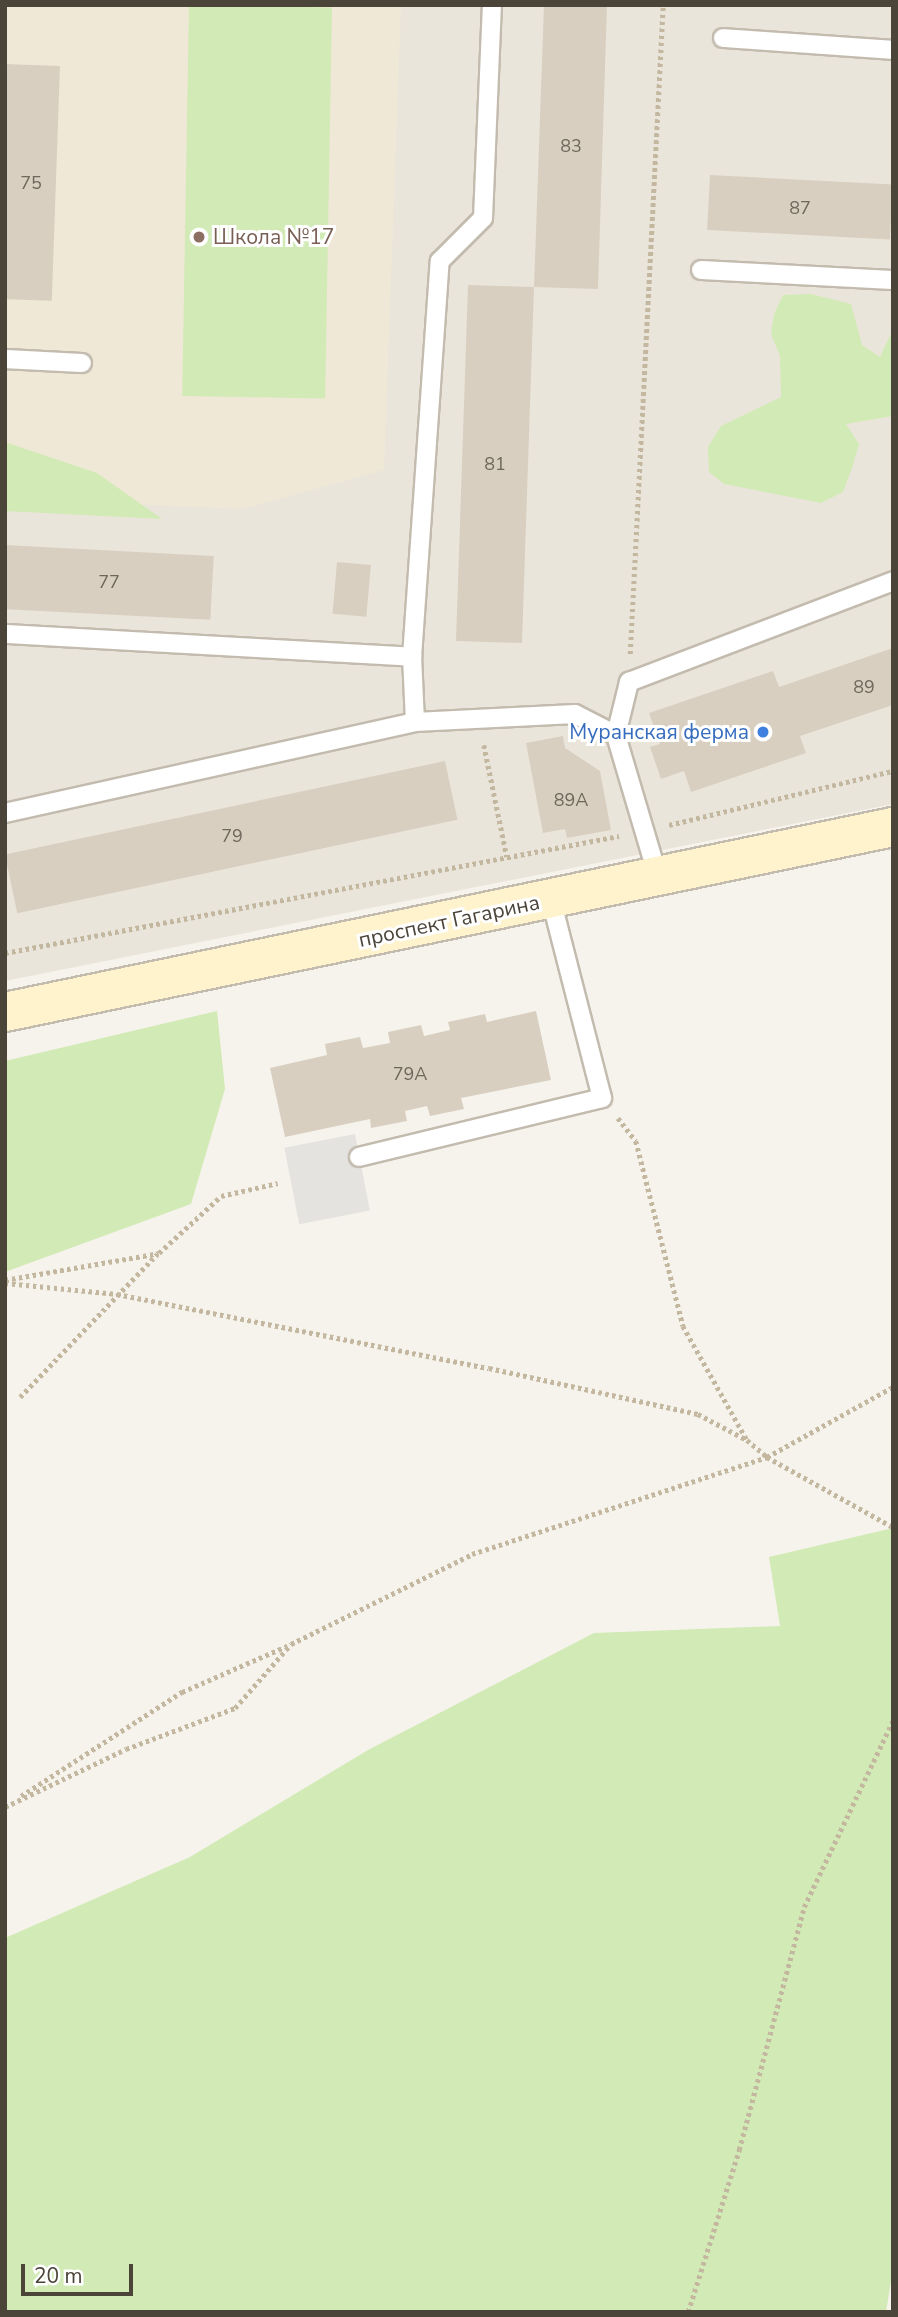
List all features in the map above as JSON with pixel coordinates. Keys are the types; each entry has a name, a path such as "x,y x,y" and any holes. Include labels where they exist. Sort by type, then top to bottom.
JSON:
{"street":[{"name":"проспект Гагарина","path":"5,1012 893,827"}],"lane":[{"path":"415,722 412,657 440,261 483,218 492,5"},
{"path":"723,38 893,50"},
{"path":"701,270 893,280"},
{"path":"5,359 82,363"},
{"path":"658,877 616,735 629,682 893,581"},
{"path":"5,634 412,657"},
{"path":"5,813 415,722 575,714 616,735"},
{"path":"359,1157 602,1098 551,900"}],"path":[{"path":"629,682 663,5"},
{"path":"482,737 507,857"},
{"path":"5,953 644,831 893,771"},
{"path":"602,1098 636,1141 683,1325 747,1440"},
{"path":"20,1397 117,1294 221,1196 278,1183"},
{"path":"5,1281 159,1253"},
{"path":"5,1281 117,1294 698,1414 747,1440 767,1457 893,1527"},
{"path":"5,1806 182,1692 291,1644 472,1554 767,1457 893,1387"},
{"path":"5,1806 126,1749 235,1709 291,1644"},
{"path":"688,2312 739,2150 804,1907 893,1720"}],"shaded area":[{"path":"5,5 893,5 893,804 5,981"},
{"name":"Школа №17","path":"5,5 401,5 384,470 242,509 5,498"},
{"path":"355,1134 370,1211 299,1224 284,1148"}],"green space":[{"path":"189,5 332,7 325,398 182,396"},
{"path":"811,294 851,304 862,345 880,357 893,329 893,416 846,424 859,444 852,468 843,492 821,503 724,484 709,472 708,447 721,426 781,397 780,356 771,334 774,314 783,295"},
{"path":"5,442 97,473 162,519 5,511"},
{"path":"217,1011 225,1089 191,1204 5,1272 5,1061"},
{"path":"893,1528 893,2269 886,2312 5,2312 5,1938 190,1857 368,1750 594,1633 780,1626 769,1557"}],"building":[{"path":"544,5 607,5 598,289 534,287"},
{"path":"5,64 60,66 52,301 5,299"},
{"path":"710,175 893,185 890,240 707,230"},
{"path":"468,285 534,287 522,643 456,641"},
{"path":"5,545 214,556 210,620 5,609"},
{"path":"337,562 371,565 366,617 332,614"},
{"path":"893,648 893,705 800,736 806,753 691,792 684,771 661,779 650,747 660,744 649,713 773,671 779,687"},
{"path":"563,736 565,748 600,771 611,830 567,838 565,829 543,833 526,743"},
{"path":"445,761 457,820 17,913 5,855"},
{"path":"536,1011 551,1080 461,1098 464,1109 430,1116 427,1106 405,1111 407,1121 371,1128 370,1119 285,1137 270,1068 327,1055 325,1044 360,1037 363,1048 390,1043 388,1032 421,1025 424,1036 450,1030 448,1022 485,1014 487,1022"}],"place":[{"name":"Школа №17","path":"199,237"},
{"name":"Муранская ферма","path":"763,732"}]}
